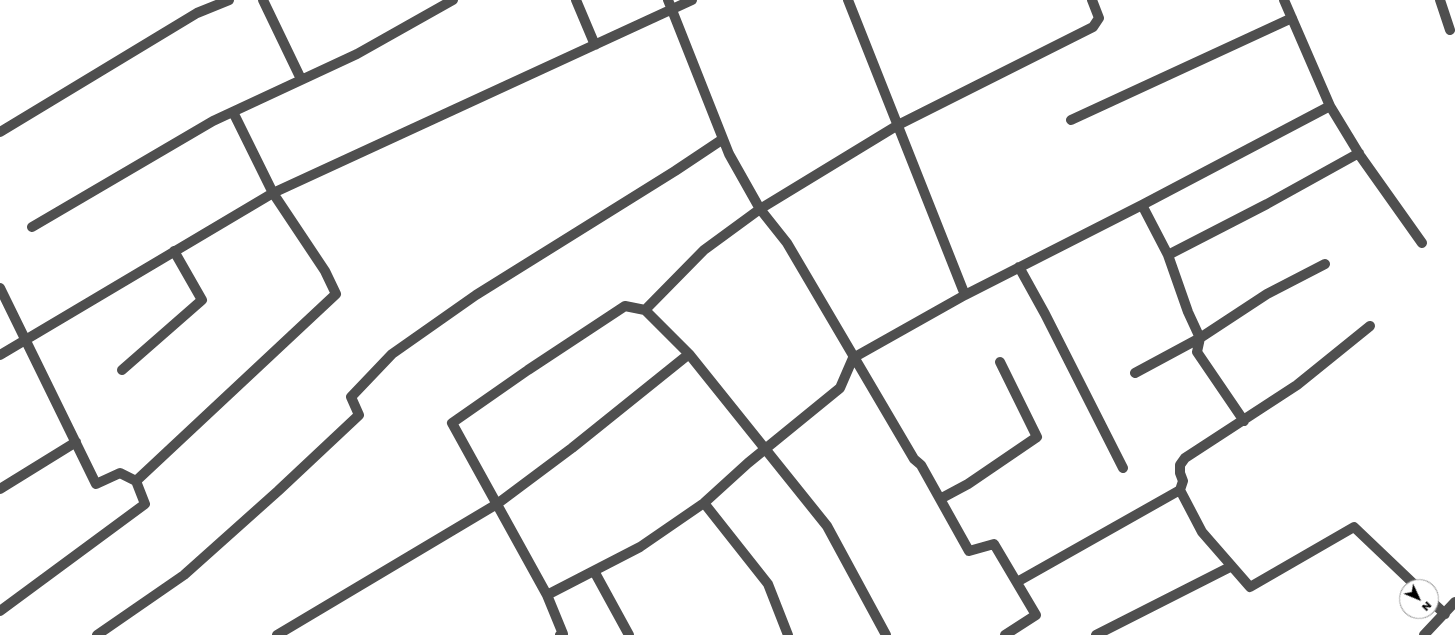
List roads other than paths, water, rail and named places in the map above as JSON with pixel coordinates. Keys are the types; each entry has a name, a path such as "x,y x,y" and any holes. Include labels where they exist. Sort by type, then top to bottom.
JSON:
{"street":[{"path":"0,132 197,13 229,0"},
{"path":"263,0 301,79"},
{"path":"32,227 213,121 357,54 453,0"},
{"path":"576,0 595,45"},
{"path":"0,355 273,192 595,45 670,5 692,0"},
{"path":"848,0 964,295"},
{"path":"645,310 704,250 760,209 898,126 1094,27 1099,18 1092,0"},
{"path":"1284,0 1330,106 1359,153 1422,243"},
{"path":"1440,0 1450,30"},
{"path":"670,5 729,154 760,209 787,243 854,358 940,499 969,551 994,544 1036,615 1005,635"},
{"path":"1071,120 1292,18"},
{"path":"547,595 640,547 704,503 765,449 840,388 854,358 964,295 1142,205 1330,106"},
{"path":"136,481 336,294 325,271 273,192 233,112"},
{"path":"97,635 184,575 278,491 359,415 351,397 392,354 476,295 675,171 723,139"},
{"path":"1168,255 1267,204 1359,153"},
{"path":"1142,205 1168,255 1188,312 1200,338 1198,352 1244,421"},
{"path":"122,370 202,300 174,251"},
{"path":"1135,372 1200,338 1268,294 1325,264"},
{"path":"1019,267 1045,314 1123,468"},
{"path":"0,288 96,484 120,473 136,481 146,504 0,611"},
{"path":"560,635 562,634 547,595 452,423 528,370 625,306 645,310 689,354 827,526 886,635"},
{"path":"1016,582 1180,490 1183,483 1180,473 1182,461 1297,385 1370,326"},
{"path":"277,635 497,504 572,448 689,354"},
{"path":"940,499 968,484 1037,437 1000,362"},
{"path":"0,489 76,442"},
{"path":"1180,490 1202,532 1230,567 1250,587 1354,527 1409,579"},
{"path":"704,503 768,584 788,635"},
{"path":"1096,635 1230,567"},
{"path":"594,571 629,635"},
{"path":"1424,635 1455,602"},
{"path":"1439,608 1445,614"}]}
